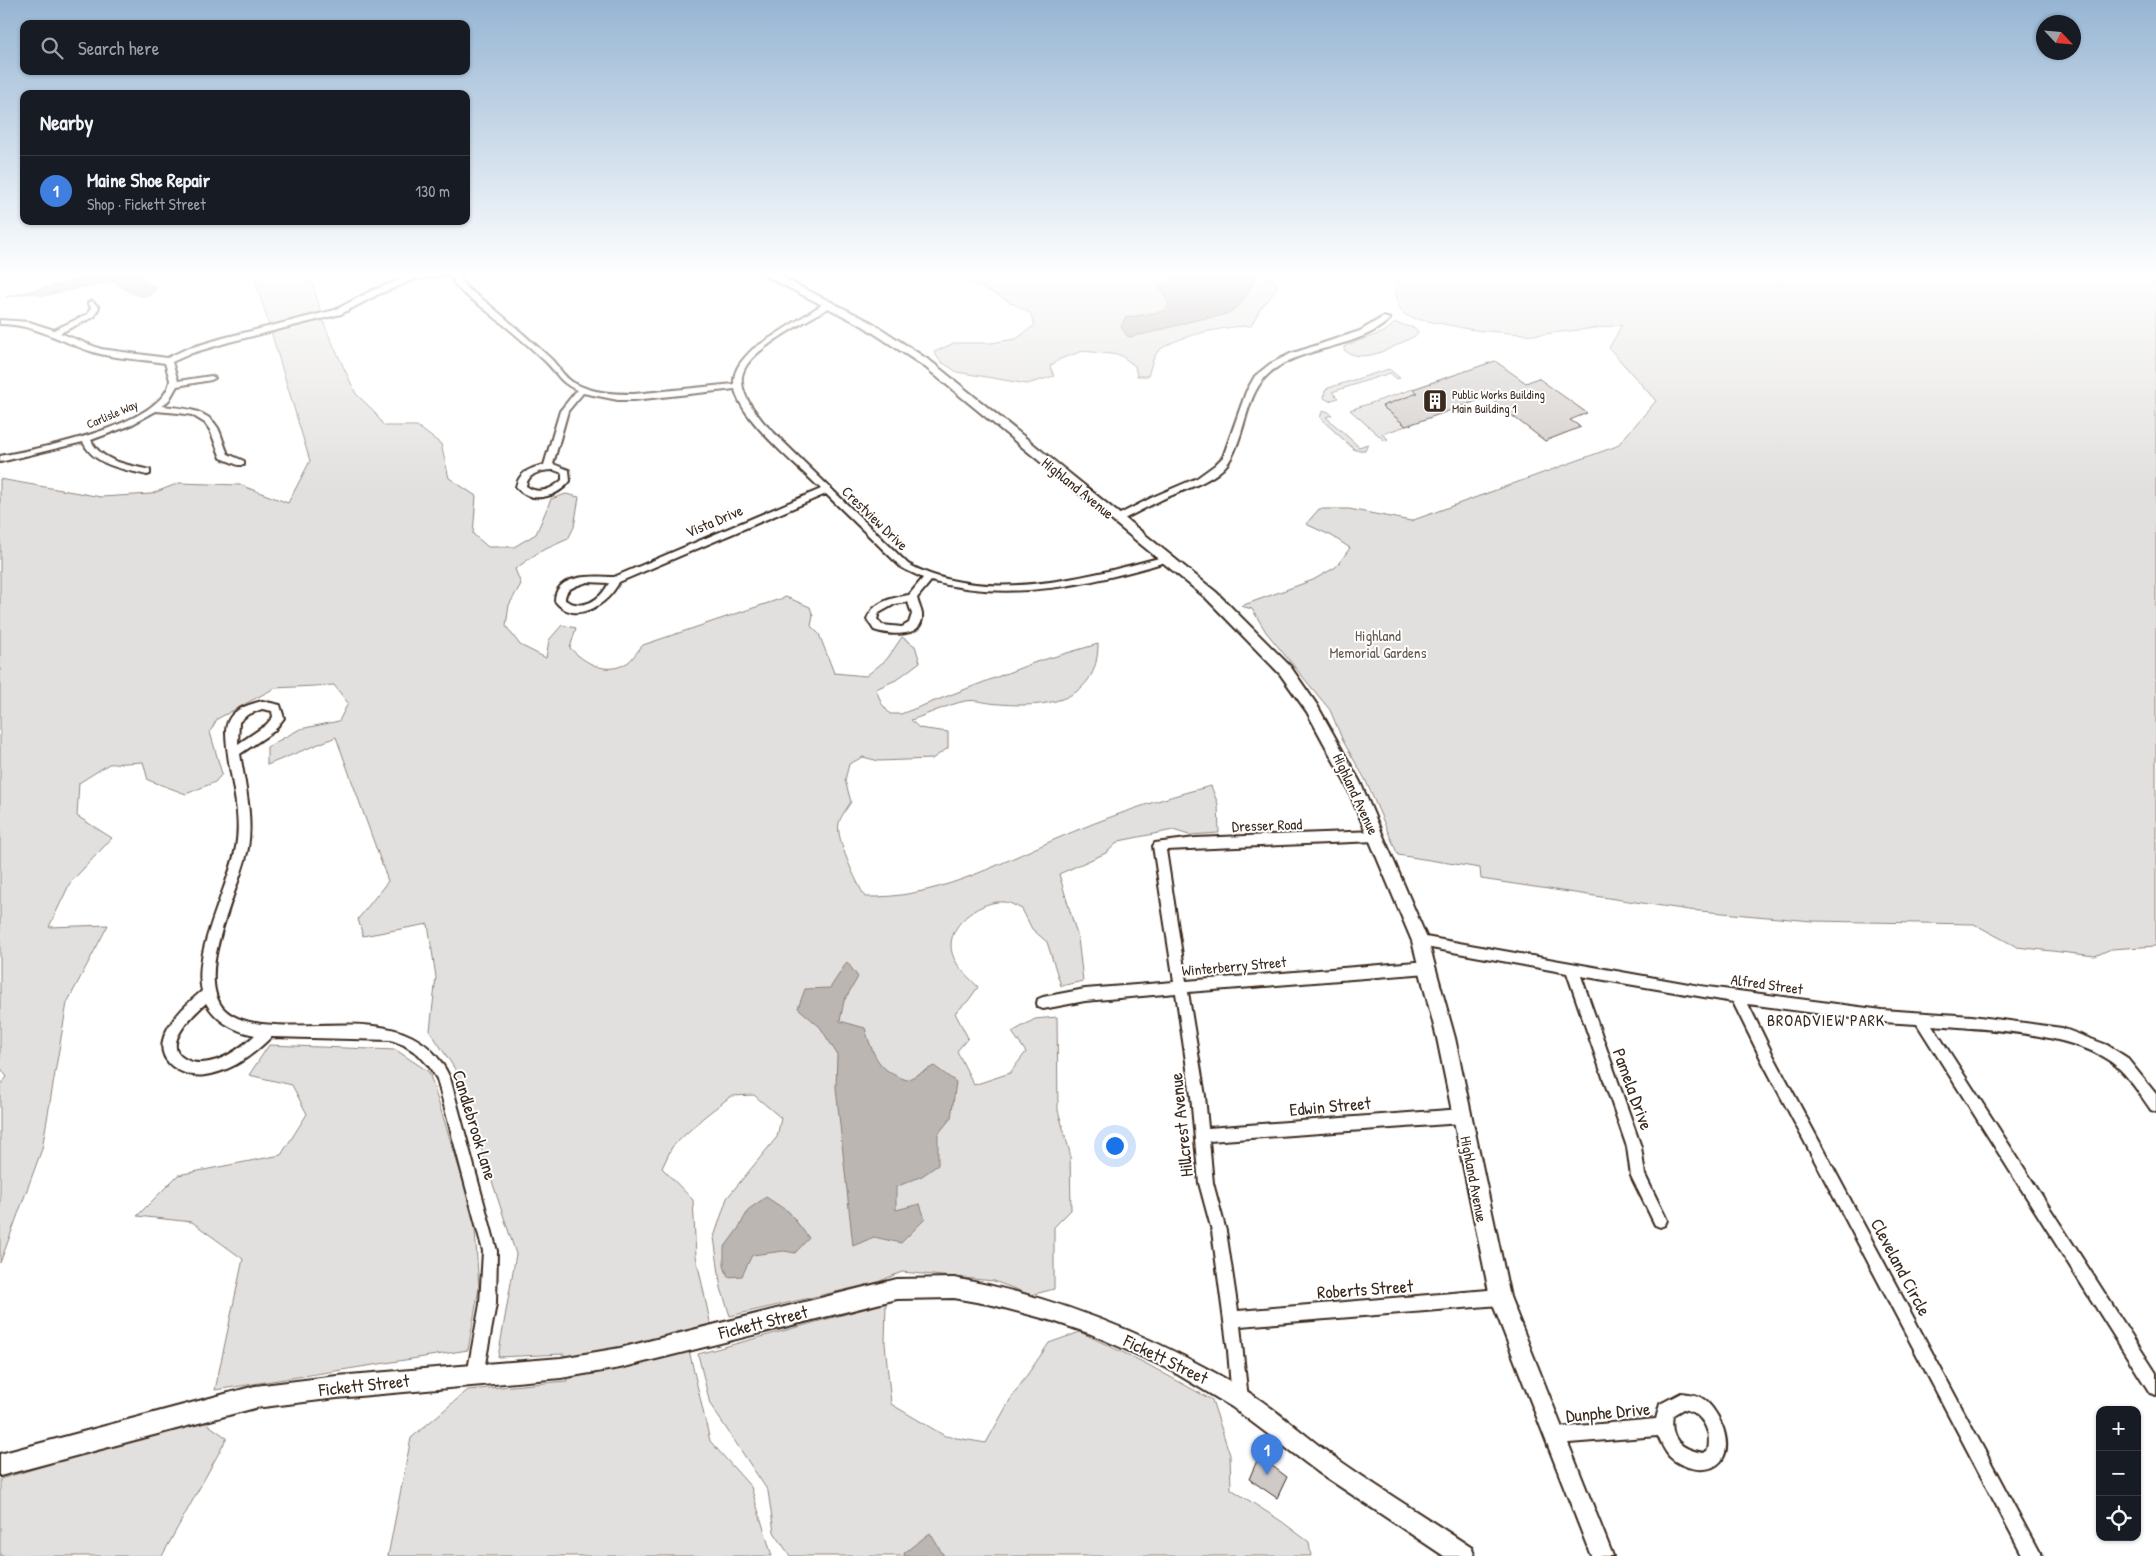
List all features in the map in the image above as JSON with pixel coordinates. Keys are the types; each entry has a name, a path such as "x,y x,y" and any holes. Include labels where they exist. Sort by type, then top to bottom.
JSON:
{"street":[{"path":"81,345 99,351 168,361 189,351 210,345"},
{"path":"531,345 549,360 569,384 618,397 641,397 738,386 740,368 748,356 762,345"},
{"name":"Highland Avenue","path":"901,345 1236,618 1285,670 1333,745 1376,836 1420,941 1446,1038 1500,1296 1602,1556"},
{"path":"1117,519 1158,498 1200,480 1218,467 1227,458 1250,392 1258,378 1273,366 1293,356 1327,345"},
{"path":"168,361 174,374 174,384 211,378"},
{"name":"Carlisle Way","path":"0,459 40,452 118,428 156,408 174,384"},
{"name":"Crestview Drive","path":"738,386 740,397 747,410 826,490 905,566 928,578 984,588 1022,589 1057,586 1100,577 1166,559"},
{"path":"548,467 564,410 582,389"},
{"path":"156,408 183,411 205,418 213,426 224,456 241,463"},
{"path":"86,439 90,450 102,458 147,472"},
{"path":"548,467 555,467 566,472 566,482 562,486 541,494 524,490 521,487 524,478 534,471 548,467"},
{"name":"Vista Drive","path":"614,580 826,490"},
{"path":"912,598 928,578"},
{"path":"600,579 614,580 608,594 593,606 580,609 567,608 560,601 560,594 566,586 576,582 600,579"},
{"name":"Candlebrook Lane","path":"234,752 270,728 279,718 276,708 262,705 247,709 235,718 230,728 243,807 242,847 207,961 205,978 208,993 218,1011 229,1021 243,1028 267,1032 374,1032 391,1034 406,1038 419,1045 437,1066 443,1078 490,1251 491,1268 488,1304 475,1375"},
{"name":"Dresser Road","path":"1159,846 1376,836"},
{"name":"Hillcrest Avenue","path":"1159,846 1202,1135 1206,1182 1219,1231 1232,1319 1240,1399"},
{"name":"Alfred Street","path":"1420,941 1572,969 1737,996 1882,1016 2062,1034 2082,1040 2122,1061 2156,1105"},
{"name":"Winterberry Street","path":"1043,1003 1085,995 1428,967"},
{"name":"Pamela Drive","path":"1572,969 1634,1147 1638,1176 1660,1220"},
{"path":"208,993 178,1024 171,1036 170,1049 175,1061 188,1068 206,1069 238,1056 253,1046 267,1032"},
{"name":"Cleveland Circle","path":"1737,996 1768,1060 2032,1556"},
{"path":"1921,1019 2156,1387"},
{"name":"Edwin Street","path":"1202,1135 1462,1116"},
{"name":"Fickett Street","path":"0,1464 255,1397 337,1387 475,1375 522,1373 610,1359 897,1289 954,1288 993,1295 1094,1325 1174,1360 1240,1399 1326,1464 1464,1556"},
{"name":"Roberts Street","path":"1232,1319 1500,1296"},
{"name":"Dunphe Drive","path":"1556,1436 1663,1427"}],"green space":[{"path":"275,345 333,345 356,394 373,410 384,426 417,426 441,444 449,478 476,496 473,534 488,547 514,547 536,534 551,499 566,494 579,497 574,527 568,539 539,552 515,569 521,584 509,605 506,626 520,645 546,658 549,640 562,625 576,628 570,648 582,658 589,663 604,668 619,667 627,663 643,645 786,597 810,607 813,616 811,626 819,634 834,673 866,676 887,659 902,637 915,646 920,662 896,680 876,689 881,703 890,714 901,714 1036,662 1098,644 1096,663 1089,678 1079,690 1066,697 1051,702 1035,704 1017,705 965,701 945,707 911,720 919,728 948,732 948,748 932,759 879,761 863,757 849,764 845,780 851,802 839,823 840,839 865,897 915,893 939,887 987,870 1094,823 1152,803 1211,786 1218,804 1219,833 1189,835 1173,830 1119,841 1106,853 1059,874 1078,938 1083,981 1061,986 1047,942 1032,929 1022,909 1009,903 995,902 969,914 956,928 952,936 952,951 957,963 978,987 968,1001 955,1013 968,1038 957,1051 974,1085 1010,1073 1026,1052 1012,1032 1035,1019 1057,1017 1058,1110 1070,1153 1071,1210 1054,1227 1054,1289 1031,1295 994,1281 902,1272 875,1283 730,1316 721,1288 714,1237 727,1198 777,1137 781,1118 754,1095 731,1096 704,1117 672,1147 662,1168 693,1200 696,1256 711,1326 685,1333 710,1441 751,1487 772,1556 388,1556 411,1438 468,1390 567,1381 564,1354 498,1357 516,1254 455,1069 430,1031 436,977 428,924 363,936 358,919 388,881 336,737 267,765 267,747 300,729 339,721 348,703 334,685 275,688 217,719 210,732 222,774 215,782 186,794 148,780 143,762 109,764 79,783 77,816 112,838 70,883 49,927 108,925 67,1003 42,1149 0,1263 0,1085 7,1077 0,1067 0,479 101,497 151,494 179,483 240,485 288,503 310,461"},
{"path":"950,345 1168,345 1156,354 1148,376 1137,376 1135,366 1120,355 1083,351 1060,359 1050,366 1054,376 1027,384 957,372 940,361 934,352"},
{"path":"1347,345 1397,345 1371,355 1361,356 1344,350 1344,347"},
{"name":"Highland Memorial Gardens","path":"1611,345 2156,345 2156,946 2111,949 2095,956 2017,947 1974,924 1812,921 1689,910 1481,879 1480,868 1398,855 1365,779 1343,741 1330,710 1266,632 1252,609 1241,606 1313,580 1336,567 1350,548 1332,536 1306,524 1319,509 1349,509 1411,521 1617,446 1656,401 1609,348"},
{"path":"1389,369 1400,378 1397,379 1390,373 1332,392 1338,398 1329,401 1324,398 1325,391 1328,388"},
{"path":"1413,389 1418,393 1382,406 1406,426 1382,434 1388,439 1385,441 1350,410"},
{"path":"1327,411 1332,415 1326,417 1359,447 1368,444 1365,450 1355,450 1320,418 1322,412"},
{"path":"269,1045 396,1050 429,1072 474,1216 479,1288 468,1350 215,1390 243,1259 192,1222 137,1216 178,1175 281,1155 307,1114 292,1085 249,1075"},
{"path":"886,1303 885,1343 891,1404 945,1436 986,1443 1010,1400 1049,1343 1080,1332 1143,1362 1212,1400 1230,1455 1231,1489 1281,1521 1309,1542 1311,1556 790,1556 774,1532 768,1491 710,1404 698,1354"},
{"path":"200,1419 227,1438 162,1556 0,1556 0,1479"}],"shaded area":[{"path":"847,962 858,977 844,1001 840,1021 865,1028 874,1054 889,1072 907,1080 934,1066 956,1082 951,1118 938,1134 938,1165 922,1176 896,1187 896,1210 920,1204 925,1219 901,1243 874,1237 853,1246 836,1088 837,1054 820,1027 798,1008 805,989 830,988"},
{"path":"766,1197 789,1212 809,1238 795,1253 784,1251 752,1255 742,1276 728,1277 724,1266 724,1248 738,1229 749,1209"},
{"path":"930,1533 944,1556 905,1556 904,1553"}],"building":[{"name":"Public Works Building Main Building 1","path":"1495,361 1526,383 1538,378 1587,413 1570,420 1581,427 1545,441 1488,397 1406,426 1382,406 1418,393 1413,389"},
{"path":"1259,1456 1287,1477 1277,1498 1249,1479"}],"place":[{"name":"Public Works Building Main Building 1","path":"1435,401"},
{"name":"Maine Shoe Repair","path":"1267,1475"}],"district":[{"name":"BROADVIEW PARK","path":"1826,1020"}]}
